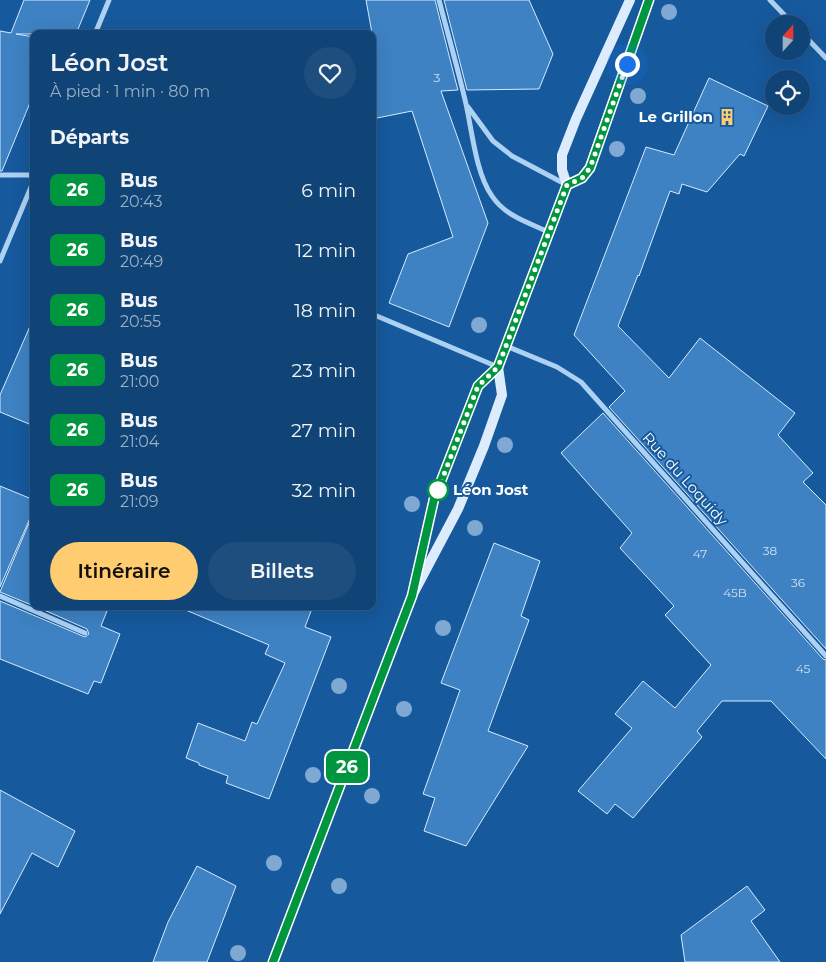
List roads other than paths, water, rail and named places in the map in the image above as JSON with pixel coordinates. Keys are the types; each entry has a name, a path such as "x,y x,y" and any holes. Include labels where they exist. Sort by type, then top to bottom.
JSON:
{"main road":[{"path":"412,596 434,499 478,386 498,367 567,185 562,170 562,155 576,119 630,0"},
{"path":"567,185 582,178 590,168 649,0"},
{"path":"273,962 412,596 458,509 484,446 502,395 498,367"}],"street":[{"path":"97,30 109,0"},
{"path":"439,0 466,105 472,140 491,196 510,214 549,232"},
{"path":"770,0 784,15"},
{"path":"810,41 826,58"},
{"path":"466,105 493,141 512,156 567,185"},
{"path":"0,175 30,175"},
{"path":"0,261 30,190"},
{"path":"376,316 498,367"},
{"name":"Rue du Loquidy","path":"506,346 557,367 581,382 826,656"},
{"path":"0,596 30,609"},
{"path":"32,610 85,633"}],"place":[{"name":"Le Grillon","path":"727,117"},
{"name":"Léon Jost","path":"438,490"}]}
